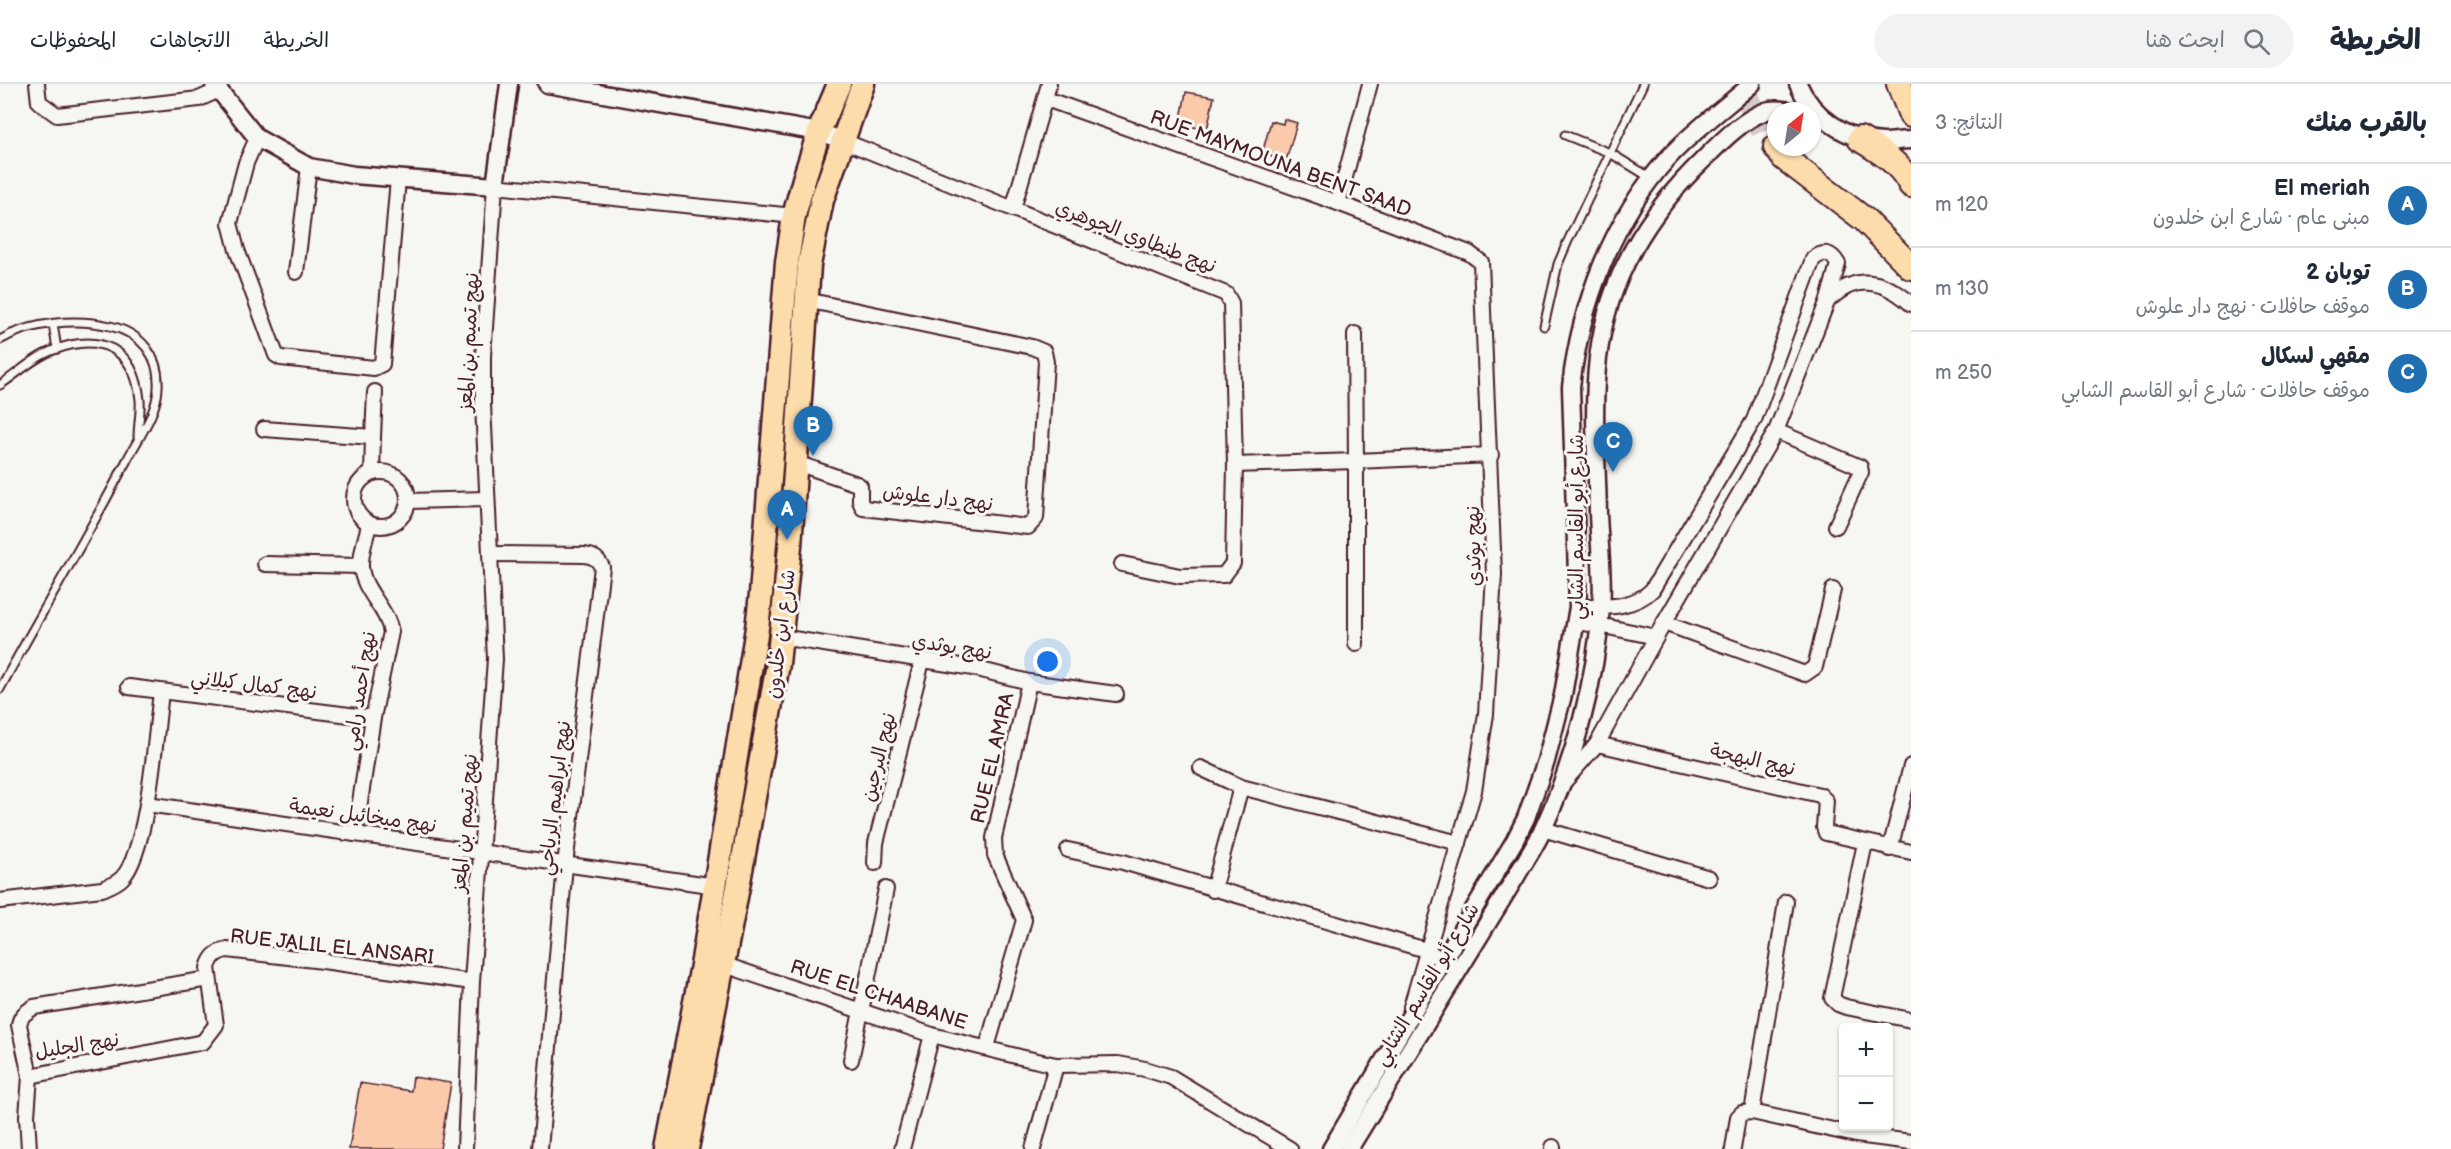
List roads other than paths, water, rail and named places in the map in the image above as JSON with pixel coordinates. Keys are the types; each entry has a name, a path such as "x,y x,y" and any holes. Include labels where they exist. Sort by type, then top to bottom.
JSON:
{"highway":[{"name":"شارع ابن خلدون","path":"667,1149 716,886 761,594 783,298 794,216 819,132 839,84"},
{"name":"شارع ابن خلدون","path":"687,1149 772,702 781,637 809,264 822,200 862,84"},
{"path":"1899,84 1911,115"},
{"path":"1860,139 1892,160 1905,173 1911,185"},
{"path":"1783,156 1865,220 1911,267"}],"street":[{"path":"37,84 39,102 57,115 199,99 217,87 257,138 309,167 344,174 495,186 794,216"},
{"path":"495,186 509,84"},
{"path":"548,84 819,132 842,140"},
{"path":"1012,209 1049,84"},
{"path":"1338,203 1370,84"},
{"name":"شارع أبو القاسم الشابي","path":"1331,1149 1444,961 1526,818 1546,761 1563,695 1577,615 1571,387 1574,358 1584,318 1605,256 1652,178 1687,139 1752,84"},
{"path":"1798,84 1808,102"},
{"name":"RUE MAYMOUNA BENT SAAD","path":"1046,99 1338,203 1469,253"},
{"name":"شارع أبو القاسم الشابي","path":"1350,1149 1543,829 1562,784 1589,690 1602,607 1596,384 1608,311 1620,279 1637,240 1676,186 1721,142 1767,111"},
{"path":"1821,117 1860,139 1882,142 1911,140"},
{"path":"257,138 246,163 230,224 237,250 276,356 280,358 374,368 382,364 398,179"},
{"name":"نهج طنطاوي الجوهري","path":"842,140 1221,291 1229,297 1235,465"},
{"path":"296,272 309,167"},
{"name":"نهج تميم بن المعز","path":"465,1149 471,982 495,658 492,554 486,500 483,356 495,186"},
{"name":"نهج بوثدي","path":"1407,1023 1426,950 1474,791 1486,714 1494,574 1491,455 1481,262 1469,253"},
{"path":"1562,784 1597,744 1664,623 1776,431 1828,300 1838,264 1833,256 1827,253 1813,259 1755,420 1652,590 1634,602 1602,607 1577,615"},
{"path":"1828,300 1849,285 1864,282 1898,291 1911,304"},
{"name":"نهج دار علوش","path":"794,462 860,486 860,501 863,508 1028,527 1036,518 1046,362 1044,352 1032,347 806,300"},
{"path":"1355,334 1356,644"},
{"path":"372,473 375,392"},
{"path":"264,429 373,437"},
{"path":"1776,431 1860,467 1861,472 1836,525"},
{"path":"1122,564 1180,576 1224,575 1233,563 1235,465 1491,455"},
{"path":"382,472 393,474 401,481 407,490 409,501 400,520 380,527 369,525 355,508 353,498 356,487 362,479 372,473 382,472"},
{"path":"409,501 486,500"},
{"path":"265,564 361,566 369,525"},
{"name":"نهج ابراهيم الرياحي","path":"492,554 584,555 592,556 599,561 602,567 565,865 540,1149"},
{"name":"نهج أحمد رامي","path":"355,834 373,718 391,632 388,620 364,580 361,566"},
{"path":"1664,623 1805,674 1815,667 1833,590"},
{"path":"1577,615 1599,625 1656,637"},
{"name":"نهج بوثدي","path":"781,637 1000,673 1029,682 1116,694"},
{"name":"نهج البرجين","path":"874,863 876,843 922,661"},
{"name":"RUE EL AMRA","path":"987,1047 1024,920 995,855 993,838 1029,682"},
{"name":"نهج كمال كيلاني","path":"129,687 373,718"},
{"path":"0,901 102,889 123,878 133,858 147,804 161,692"},
{"name":"نهج البهجة","path":"1597,744 1820,795 1826,801 1824,827 1826,833 1865,843"},
{"path":"1890,849 1911,766"},
{"path":"1201,768 1241,786 1459,843"},
{"path":"1213,890 1241,786"},
{"name":"نهج ميخائيل نعيمة","path":"147,804 716,886"},
{"path":"1543,829 1709,878"},
{"path":"1911,852 1865,843 1832,998 1838,1004 1846,1007 1911,1020"},
{"path":"1068,850 1123,862 1426,950 1459,970"},
{"path":"852,1060 886,889"},
{"path":"1752,1112 1786,902"},
{"name":"RUE JALIL EL ANSARI","path":"209,979 210,961 214,955 227,950 471,982"},
{"name":"RUE EL CHAABANE","path":"723,964 932,1035 1056,1065 1118,1064 1171,1077 1290,1149"},
{"name":"نهج الجليل","path":"209,979 216,1025 203,1042 30,1076 19,1025 20,1019 28,1010 34,1007 209,979"},
{"path":"902,1149 932,1035"},
{"path":"1033,1149 1056,1065"},
{"path":"29,1149 27,1116 30,1076"},
{"path":"1733,1149 1738,1117 1742,1113 1752,1112 1856,1135 1911,1142"},
{"path":"1855,1149 1856,1135"}],"lane":[{"path":"1544,326 1558,264 1643,84"},
{"path":"1565,135 1610,153 1652,178"},
{"path":"0,340 20,331 54,324 93,322 124,329 141,339 151,353 156,366 158,391 138,440 104,505 0,689"},
{"path":"54,324 57,349"},
{"path":"0,386 34,361 57,349 85,342 105,344 120,352 135,375 140,401 138,440"}],"tunnel":[{"path":"1744,84 1763,131"}],"place":[{"name":"توبان 2","path":"813,456"},
{"name":"مقهي لسكال","path":"1613,472"},
{"name":"El meriah","path":"787,540"}]}
